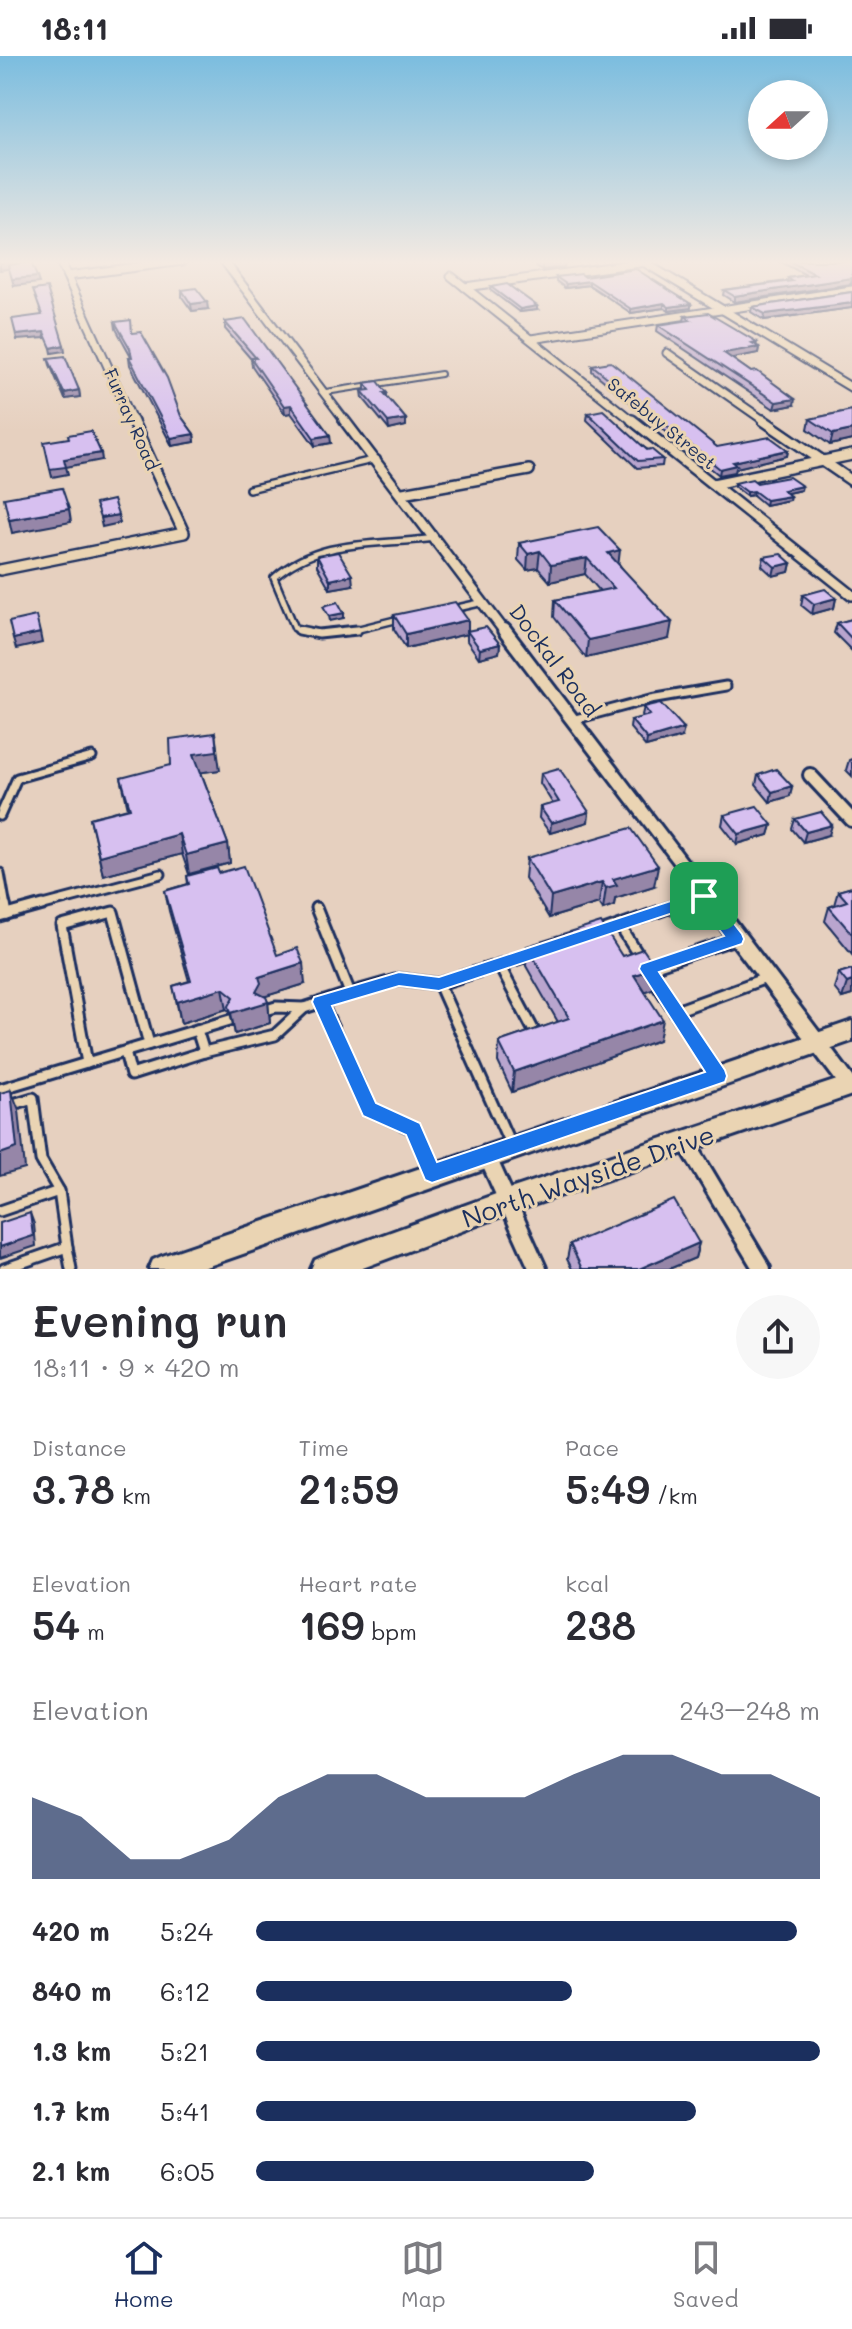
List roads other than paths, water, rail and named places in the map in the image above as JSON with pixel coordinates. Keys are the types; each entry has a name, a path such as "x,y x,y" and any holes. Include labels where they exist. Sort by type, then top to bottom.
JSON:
{"main road":[{"path":"162,1269 511,1146 852,1031"},
{"name":"North Wayside Drive","path":"324,1269 507,1202 851,1086"}],"street":[{"name":"Furray Road","path":"0,570 184,533 86,318"},
{"name":"Dockal Road","path":"268,318 736,939 851,1086"},
{"name":"Safebuy Street","path":"504,318 852,595"},
{"path":"531,339 671,318"},
{"path":"734,318 852,388"},
{"path":"667,353 852,481"},
{"path":"713,484 852,455"},
{"path":"403,493 529,470"},
{"path":"810,775 852,820"},
{"path":"686,1142 762,1269"},
{"path":"487,1155 538,1269"}],"lane":[{"path":"326,392 441,374"},
{"path":"249,489 377,459"},
{"path":"409,617 324,634 306,634 295,628 274,578 289,561 319,551 386,540 414,542 437,538"},
{"path":"438,612 484,602"},
{"path":"572,720 651,699 726,686"},
{"path":"0,816 17,778 92,757"},
{"path":"0,873 3,916 161,874"},
{"path":"590,936 704,896"},
{"path":"316,908 350,993"},
{"path":"87,1063 62,926 113,912 149,1044"},
{"path":"620,926 718,1076"},
{"path":"647,969 736,939"},
{"path":"266,1010 276,1007 304,1008 399,979 439,984 544,950"},
{"path":"499,965 535,1033"},
{"path":"676,1011 766,978"},
{"path":"439,984 511,1146"},
{"path":"321,1002 370,1110 413,1129 432,1174"},
{"path":"125,1052 131,1075 204,1052 275,1035 304,1008"},
{"path":"0,1089 230,1020"},
{"path":"197,1030 204,1052"},
{"path":"0,1108 33,1098 41,1160 59,1191 71,1269"},
{"path":"0,1211 59,1191"},
{"path":"4,1269 67,1247"}]}
